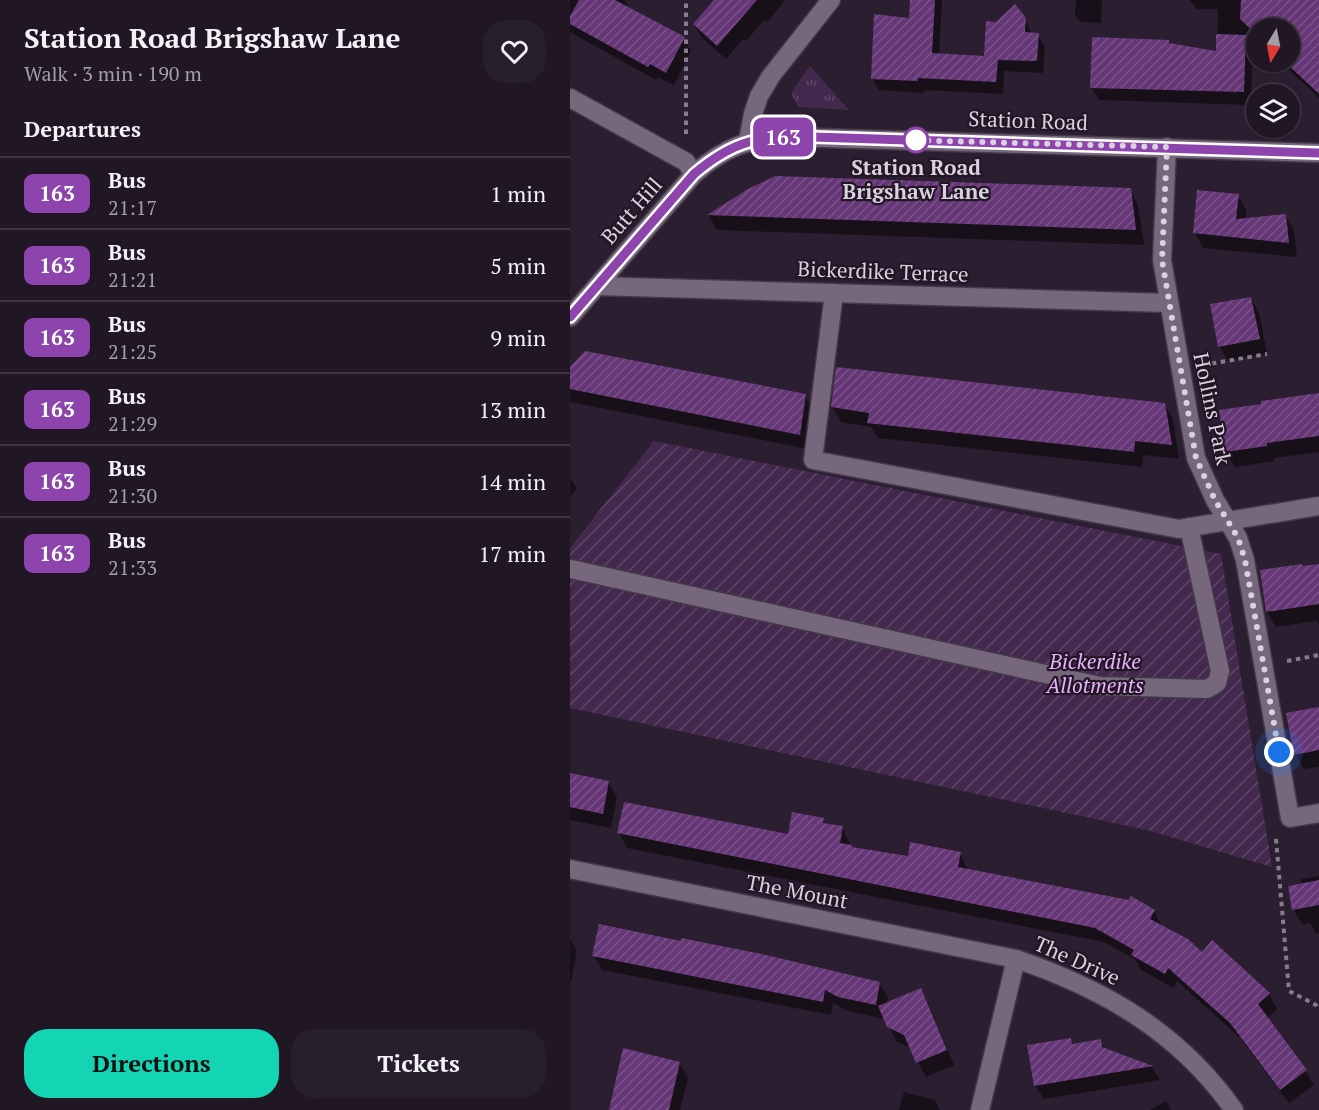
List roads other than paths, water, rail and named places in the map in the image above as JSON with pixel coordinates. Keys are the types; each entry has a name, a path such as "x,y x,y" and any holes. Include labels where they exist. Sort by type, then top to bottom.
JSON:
{"street":[{"path":"743,143 759,96 771,76 831,0"},
{"path":"570,98 690,168"},
{"name":"Station Road","path":"743,143 763,138 790,137 1319,153"},
{"name":"Butt Hill","path":"570,317 690,168 743,143"},
{"name":"Hollins Park","path":"1167,147 1161,244 1168,303 1196,458 1215,500 1238,538 1245,560 1290,818 1319,813"},
{"name":"Bickerdike Terrace","path":"597,286 1168,303"},
{"path":"834,293 813,460 1179,529 1319,506"},
{"path":"571,569 1100,686 1208,689 1217,683 1220,671 1189,527"},
{"name":"The Mount","path":"570,869 1016,959"},
{"name":"The Drive","path":"980,1110 1016,959 1075,981 1130,1011 1180,1049 1209,1079 1234,1110"}],"place":[{"name":"Station Road Brigshaw Lane","path":"916,140"}],"park label":[{"name":"Bickerdike Allotments","path":"1095,674"}]}
